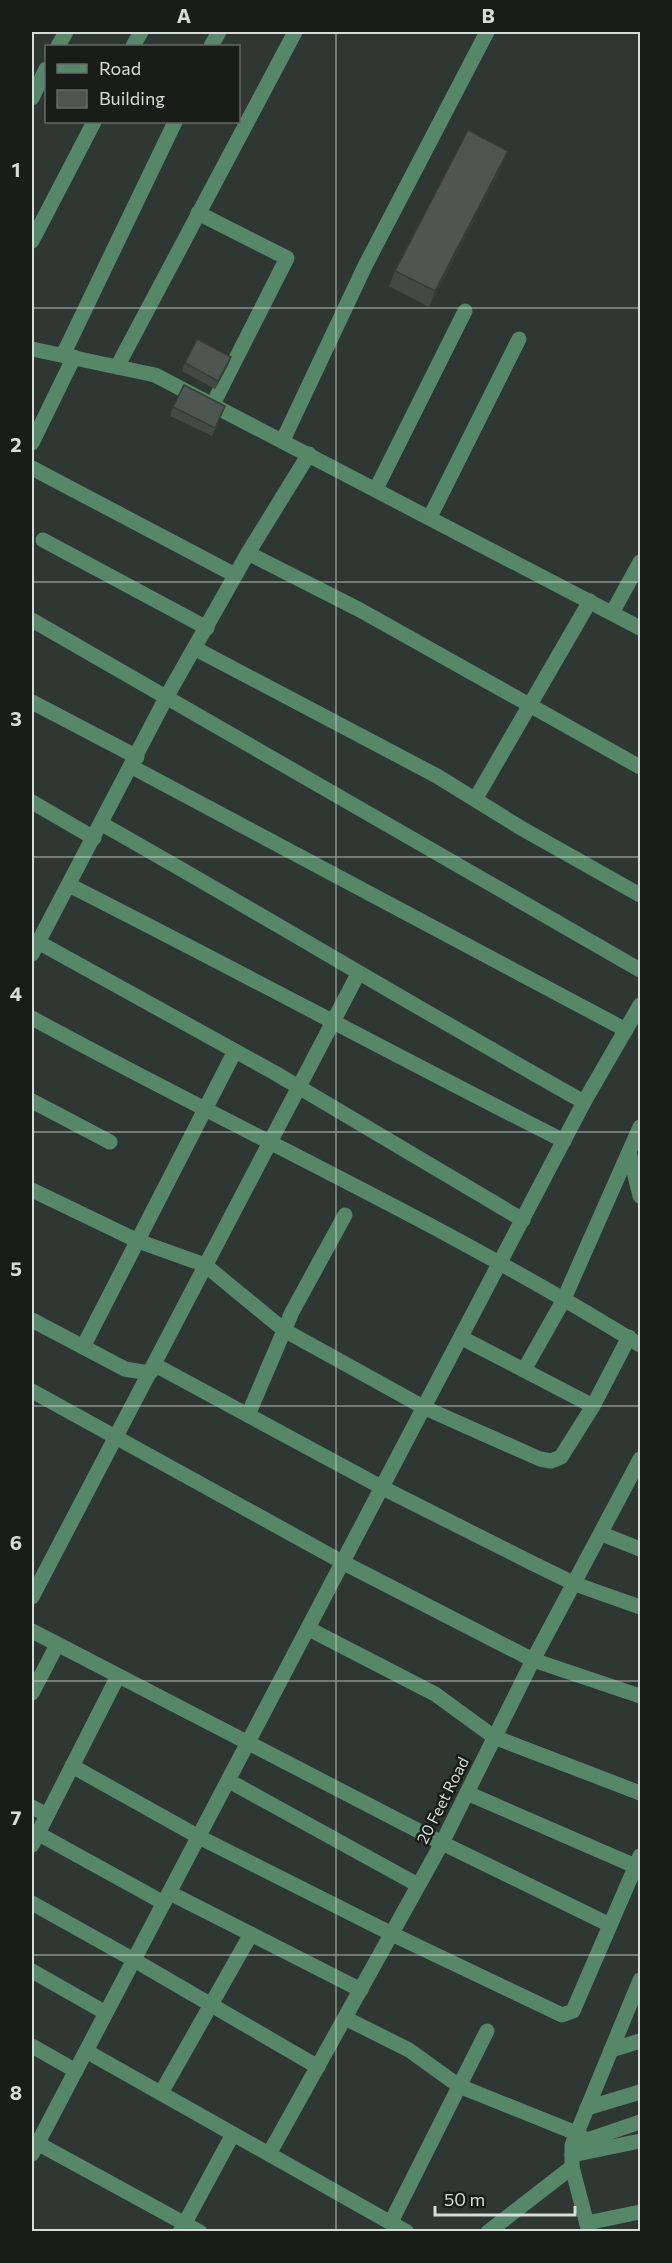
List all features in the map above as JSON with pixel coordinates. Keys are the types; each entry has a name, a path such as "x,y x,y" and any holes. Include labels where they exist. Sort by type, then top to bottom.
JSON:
{"street":[{"path":"117,367 295,32"},
{"path":"283,440 364,266 487,32"},
{"path":"32,98 45,71"},
{"path":"32,241 93,123"},
{"path":"32,443 68,356 175,123"},
{"path":"198,213 287,258 213,404"},
{"path":"376,489 465,310"},
{"path":"430,517 519,339"},
{"path":"32,349 155,375 640,628"},
{"path":"309,454 248,553 196,649 167,696 135,762 35,948 235,1051 523,1220"},
{"path":"32,468 236,575"},
{"path":"43,540 207,628"},
{"path":"248,553 360,610 640,767"},
{"path":"612,613 640,561"},
{"path":"476,798 590,601"},
{"path":"32,620 640,970"},
{"path":"196,649 476,798 521,828 640,895"},
{"path":"32,702 135,762 626,1030"},
{"path":"32,802 94,838"},
{"path":"102,824 295,933 358,974 584,1102"},
{"path":"69,885 564,1141"},
{"path":"32,1598 358,974"},
{"path":"200,2232 182,2228 34,2149 344,1563 584,1102 640,1005"},
{"path":"32,1018 500,1265 635,1341 561,1457 551,1461 540,1459 425,1408 284,1330 205,1265 138,1241 32,1190"},
{"path":"83,1347 235,1051"},
{"path":"32,1101 110,1142"},
{"path":"524,1370 563,1301 640,1127"},
{"path":"629,1152 640,1196"},
{"path":"248,1415 284,1330 345,1215"},
{"path":"32,1320 125,1369 149,1373"},
{"path":"462,1338 594,1406"},
{"path":"149,1373 157,1366 383,1488 575,1584 640,1607"},
{"path":"32,1392 344,1563 533,1660 640,1696"},
{"name":"20 Feet Road","path":"269,2154 442,1843 533,1660 638,1469"},
{"path":"602,1534 640,1549"},
{"path":"309,1629 435,1694 494,1737 640,1793"},
{"path":"32,1631 442,1843 610,1925"},
{"path":"32,1694 57,1644"},
{"path":"118,1676 34,1839 251,1934 361,1990"},
{"path":"72,1766 199,1837 392,1934 562,2015 573,2011 638,1861 466,1793"},
{"path":"229,1781 418,1885"},
{"path":"32,1807 47,1815"},
{"path":"32,1903 318,2067"},
{"path":"161,2093 251,1934"},
{"path":"32,1971 106,2013"},
{"path":"640,1981 587,2108 576,2148 588,2227 640,2212"},
{"path":"345,2018 409,2050 459,2086 576,2148 640,2141"},
{"path":"391,2223 487,2031"},
{"path":"611,2050 640,2041"},
{"path":"32,2046 76,2071"},
{"path":"86,2051 407,2232"},
{"path":"587,2108 640,2092"},
{"path":"488,2232 576,2148 640,2122"},
{"path":"182,2228 233,2134"}],"building":[{"path":"468,130 508,151 435,291 395,271"},
{"path":"197,339 231,357 218,381 185,363"},
{"path":"184,385 225,406 215,428 173,407"}]}
